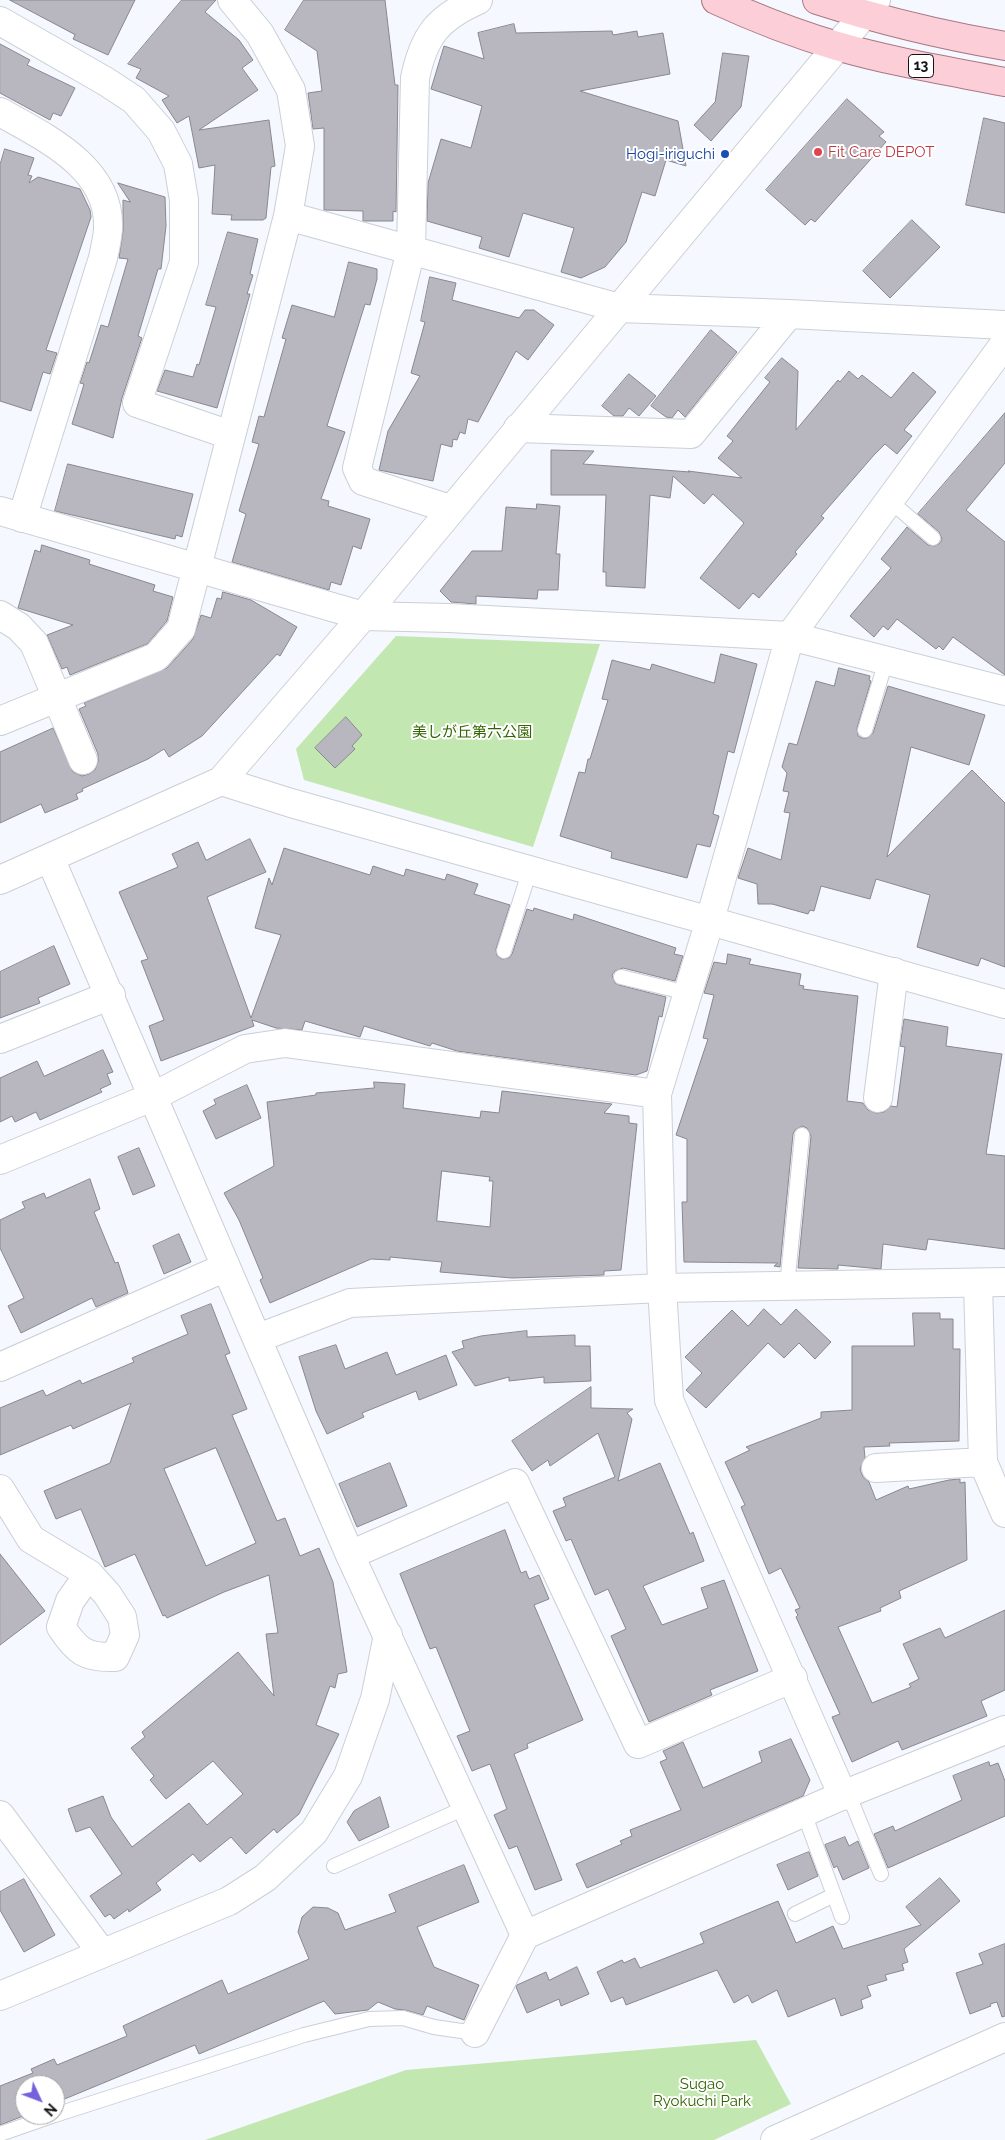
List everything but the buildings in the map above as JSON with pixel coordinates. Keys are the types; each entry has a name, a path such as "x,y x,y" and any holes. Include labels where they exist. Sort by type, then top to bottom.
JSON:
{"main road":[{"name":"13","path":"716,0 789,30 838,46 922,66 1005,82"},
{"name":"13","path":"817,0 870,8 938,34 1005,46"}],"street":[{"path":"0,721 156,656 181,629 288,216 300,146 291,90 260,34 232,0"},
{"path":"450,509 363,481 357,468 411,250 415,78 420,53 435,27 455,10 478,0"},
{"path":"0,880 222,780 364,616 450,509 870,8"},
{"path":"0,21 105,81 134,100 161,131 178,164 184,200 184,262 137,404 230,435"},
{"path":"0,112 56,144 82,167 95,181 104,203 108,226 103,258 11,514 364,616 449,618 790,636 1005,691"},
{"path":"288,216 619,308 790,314 1005,325"},
{"path":"518,428 692,434 790,314"},
{"path":"845,1795 668,1400 662,1288 657,1094 710,920 790,636 1005,343"},
{"path":"0,615 19,627 34,644 83,760"},
{"path":"222,780 291,803 1005,1004"},
{"path":"50,858 350,1555 525,1935"},
{"path":"878,1098 894,972"},
{"path":"0,1039 110,995"},
{"path":"0,1160 152,1097 245,1049 285,1043 657,1094"},
{"path":"0,1367 226,1267"},
{"path":"258,1338 350,1303 662,1288 1005,1282"},
{"path":"978,1283 983,1462 1005,1513"},
{"path":"876,1468 983,1462"},
{"path":"350,1555 515,1482 638,1744 792,1678"},
{"path":"0,1489 31,1539 89,1574"},
{"path":"0,1996 229,1901 265,1878 314,1832 348,1776 375,1699 388,1635"},
{"path":"475,2034 525,1935 845,1795 1005,1730"},
{"path":"0,1815 102,1953"},
{"path":"774,2140 1005,2038"}],"lane":[{"path":"889,500 933,538"},
{"path":"865,730 886,661"},
{"path":"504,950 530,870"},
{"path":"621,977 688,993"},
{"path":"787,1286 802,1134"},
{"path":"845,1795 880,1874"},
{"path":"334,1866 467,1807"},
{"path":"804,1813 842,1917"},
{"path":"795,1914 834,1895"},
{"path":"65,2112 304,2035 369,2019 403,2018 434,2027 475,2034"},
{"path":"0,2134 26,2125"}],"green space":[{"name":"美しが丘第六公園","path":"396,636 600,644 533,847 304,780 296,749"},
{"name":"Sugao Ryokuchi Park","path":"756,2040 791,2104 714,2140 205,2140 406,2070"}],"place":[{"name":"Fit Care DEPOT","path":"818,152"},
{"name":"Hogi-iriguchi","path":"725,154"}]}
